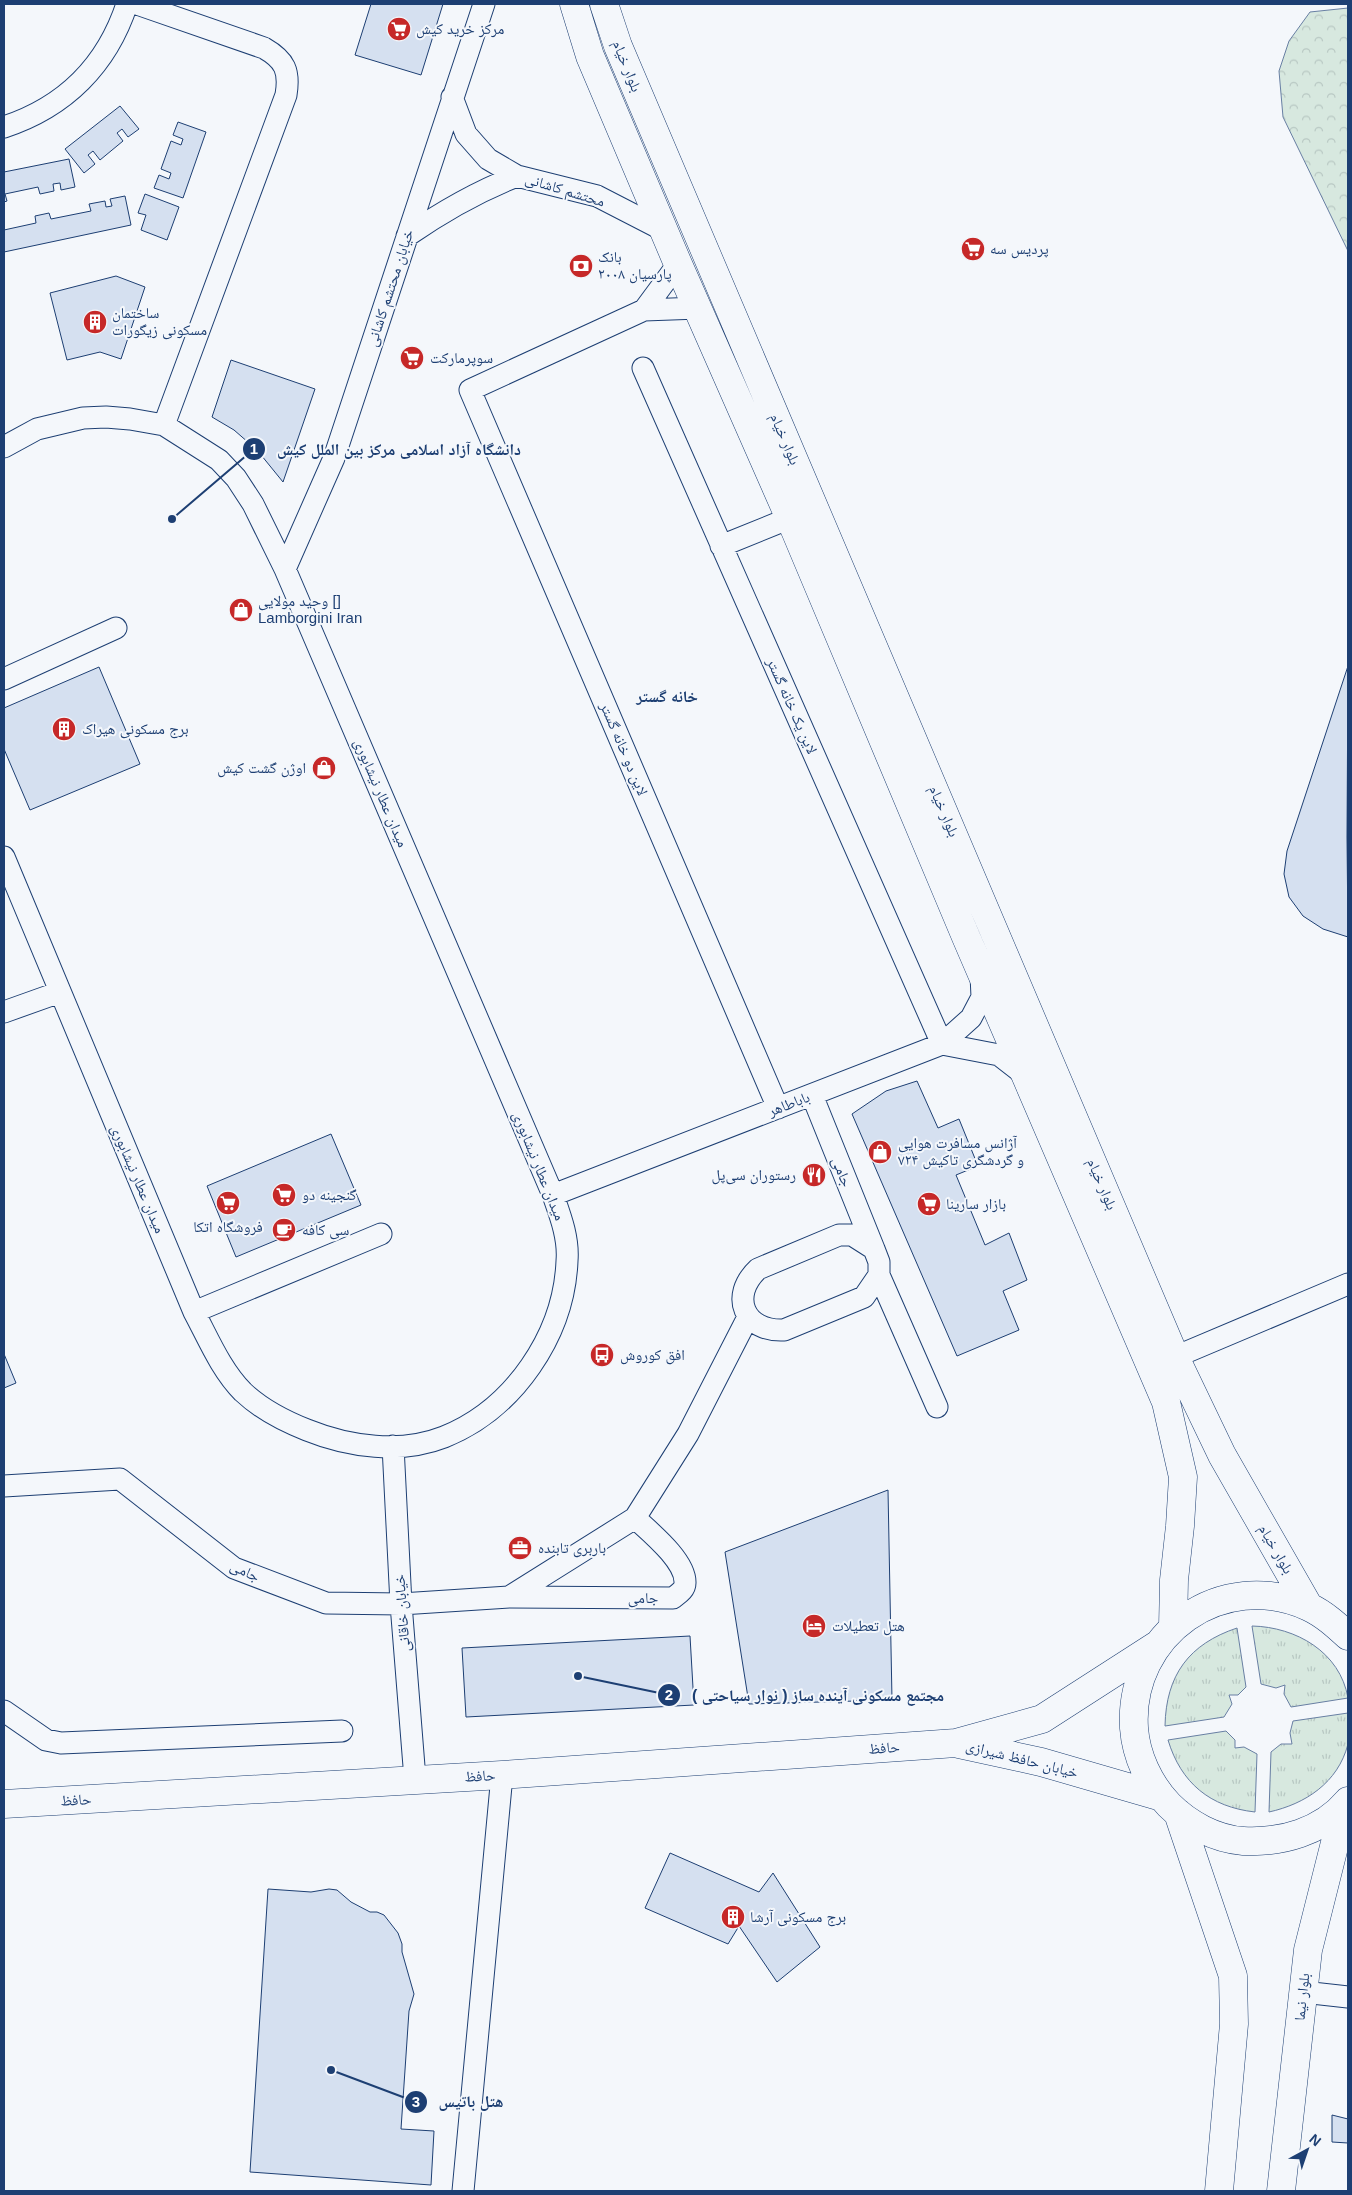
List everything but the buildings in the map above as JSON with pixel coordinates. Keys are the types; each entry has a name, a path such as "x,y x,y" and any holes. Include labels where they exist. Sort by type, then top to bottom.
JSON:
{"main road":[{"name":"بلوار خیام","path":"574,4 590,56 678,264 790,518 981,972 1166,1402 1183,1477 1174,1580 1165,1636"},
{"name":"بلوار خیام","path":"604,4 622,56 1175,1357 1222,1455 1334,1622"},
{"name":"خیابان حافظ شیرازی","path":"956,1743 1042,1719 1165,1636 1193,1612 1215,1602 1239,1596 1263,1595 1287,1599 1334,1622"},
{"path":"1165,1636 1145,1666 1137,1688 1133,1712 1135,1737 1140,1758 1149,1779 1170,1805 1196,1826 1216,1835 1260,1842 1284,1839 1306,1832 1326,1821 1346,1804"},
{"name":"خیابان حافظ شیرازی","path":"956,1743 1041,1762 1170,1805"},
{"name":"حافظ","path":"4,1804 502,1775 956,1743"},
{"name":"بلوار نیما","path":"1281,2191 1308,1950 1346,1804"},
{"path":"1170,1805 1233,1976 1234,2024 1219,2191"}],"street":[{"path":"4,127 23,121 54,104 82,82 109,46 119,29 127,4"},
{"path":"137,4 264,48 279,57 286,70 288,82 286,95 164,426"},
{"name":"خیابان محتشم کاشانی","path":"286,569 334,458 484,4"},
{"name":"محتشم کاشانی","path":"452,97 466,134 488,159 517,176 597,196 665,231"},
{"name":"محتشم کاشانی","path":"407,236 439,213 479,191 517,176"},
{"path":"644,310 678,264"},
{"path":"644,310 699,308"},
{"name":"لاین دو خانه گستر","path":"644,310 470,390 778,1108"},
{"name":"لاین یک خانه گستر","path":"642,368 942,1044"},
{"name":"میدان عطار نیشابوری","path":"4,447 37,429 83,418 106,416 130,418 164,426 219,460 236,478 253,504 286,569 553,1194 564,1228 568,1259 563,1292 554,1322 532,1364 498,1404 464,1427 443,1437 420,1443 393,1446 366,1445 343,1442 322,1436 277,1416 242,1391 220,1361 194,1312 4,857"},
{"path":"721,546 790,518"},
{"path":"4,678 116,628"},
{"name":"باباطاهر","path":"553,1194 942,1044 971,1018 982,997 981,972"},
{"path":"4,1012 60,992"},
{"path":"942,1044 999,1055 1026,1076"},
{"name":"جامی","path":"812,1095 880,1262 880,1275 937,1407"},
{"path":"194,1312 381,1234"},
{"path":"874,1249 852,1235 839,1235 758,1269 748,1278 743,1290 743,1304 748,1317 758,1326 770,1331 784,1330 864,1297 880,1275"},
{"path":"1175,1357 1348,1284"},
{"name":"جامی","path":"509,1597 635,1518 688,1434 748,1317"},
{"name":"خیابان خاقانی","path":"393,1446 401,1604 415,1779"},
{"name":"جامی","path":"4,1486 120,1480 234,1568 326,1603 401,1604 509,1597 674,1598 683,1590 685,1582 680,1567 666,1548 635,1518"},
{"path":"4,1711 46,1740 61,1743 342,1731"},
{"path":"463,2191 502,1775"},
{"path":"1303,1992 1348,1997"}],"green space":[{"path":"1348,8 1348,251 1283,117 1279,71 1289,41 1310,12"},
{"path":"1252,1626 1284,1631 1314,1645 1336,1667 1348,1698 1291,1707 1284,1694 1285,1685 1276,1688 1261,1684"},
{"path":"1237,1628 1246,1687 1238,1695 1229,1695 1232,1704 1224,1717 1165,1726 1166,1708 1170,1691 1183,1664 1206,1643"},
{"path":"1348,1713 1348,1744 1343,1758 1328,1781 1307,1797 1269,1812 1271,1752 1281,1744 1292,1744 1290,1733 1293,1721"},
{"path":"1226,1731 1235,1740 1235,1748 1244,1747 1257,1754 1255,1812 1224,1805 1200,1790 1181,1769 1168,1740"}],"place":[{"name":"مرکز خرید کیش","path":"399,29"},
{"name":"پردیس سه","path":"973,249"},
{"name":"بانک پارسیان ۲۰۰۸","path":"581,266"},
{"name":"ساختمان مسکونی زیگورات","path":"95,322"},
{"name":"سوپرمارکت","path":"412,358"},
{"name":"دانشگاه آزاد اسلامی مرکز بین الملل کیش","path":"172,519"},
{"name":"وحید مولایی [] Lamborgini Iran","path":"241,610"},
{"name":"برج مسکونی هیراک","path":"64,729"},
{"name":"اوژن گشت كيش","path":"324,768"},
{"name":"آژانس مسافرت هوایی و گردشگری تاکیش ۷۲۴","path":"880,1152"},
{"name":"رستوران سی‌پل","path":"814,1175"},
{"name":"گنجینه دو","path":"284,1195"},
{"name":"فروشگاه اتکا","path":"228,1203"},
{"name":"بازار سارینا","path":"929,1204"},
{"name":"سی کافه","path":"284,1230"},
{"name":"افق کوروش","path":"602,1355"},
{"name":"باربری تابنده","path":"520,1548"},
{"name":"هتل تعطیلات","path":"814,1626"},
{"name":"مجتمع مسکونی آینده ساز ( نوار سیاحتی )","path":"578,1676"},
{"name":"برج مسکونی آرشا","path":"733,1917"},
{"name":"هتل باتیس","path":"331,2070"}],"district":[{"name":"خانه گستر","path":"667,696"}]}
